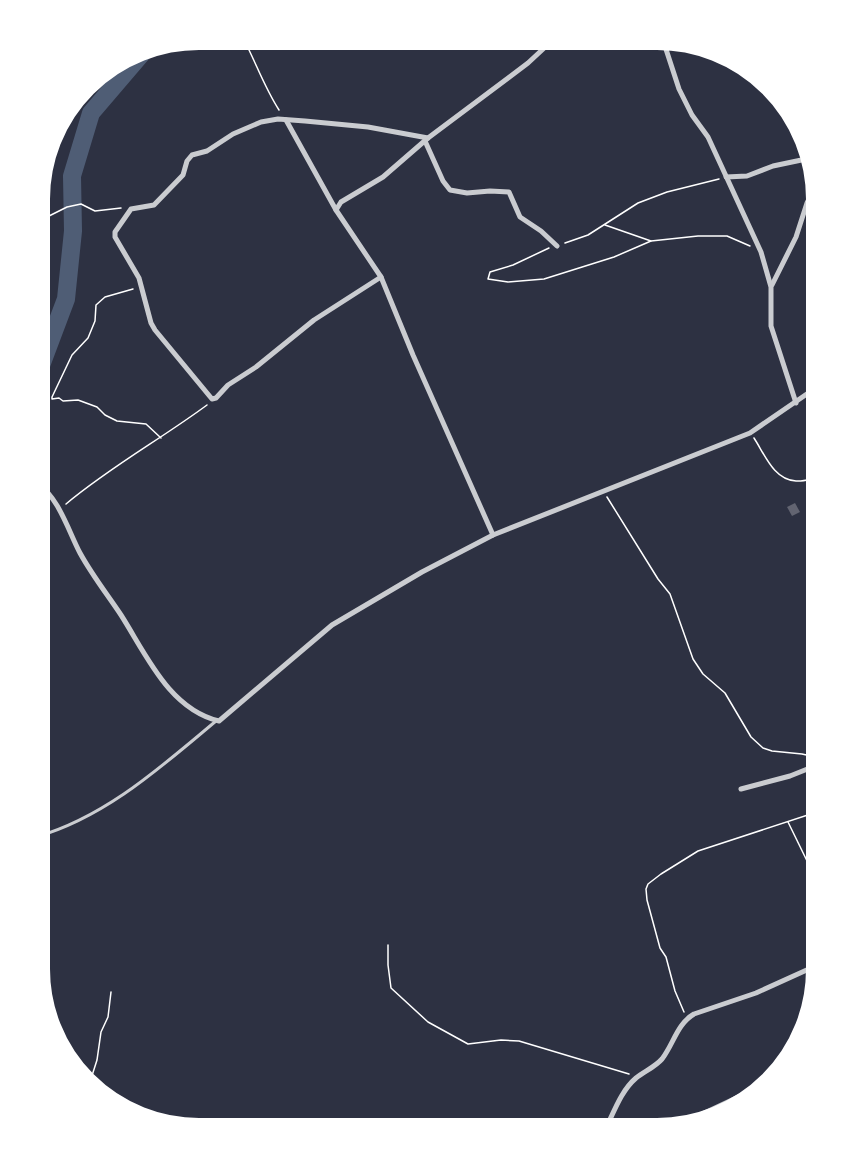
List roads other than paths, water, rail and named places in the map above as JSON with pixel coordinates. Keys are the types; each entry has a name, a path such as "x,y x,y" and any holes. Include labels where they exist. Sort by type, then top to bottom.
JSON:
{"street":[{"path":"336,210 341,202 383,177 426,139 528,63 545,47"},
{"path":"665,47 679,89 692,115 708,137 766,265 771,287 771,326 796,402"},
{"path":"381,277 314,320 256,368 228,385 213,400 207,396 155,330 134,267 115,234 118,224 131,209 154,205 183,175 187,161 192,155 207,151 249,126 270,120 286,120 368,127 426,139"},
{"path":"286,120 336,210 381,277 493,536"},
{"path":"426,139 443,181 450,190 467,193 509,192 520,217 541,231 557,246"},
{"path":"726,177 747,176 773,166 804,160"},
{"path":"771,287 793,244 810,197"},
{"path":"47,492 51,495 96,580 158,675 175,695 216,721 222,720 332,625 422,572 493,536 750,433 810,392"},
{"path":"741,789 790,777 809,769"},
{"path":"609,1122 624,1093 638,1077 659,1063 687,1018 756,993 809,969"},
{"path":"704,1114 744,1095"}],"lane":[{"path":"47,833 70,826 95,813 160,767 216,721"}],"waterway":[{"path":"47,349 66,299 73,231 72,176 91,113 136,61"}]}
